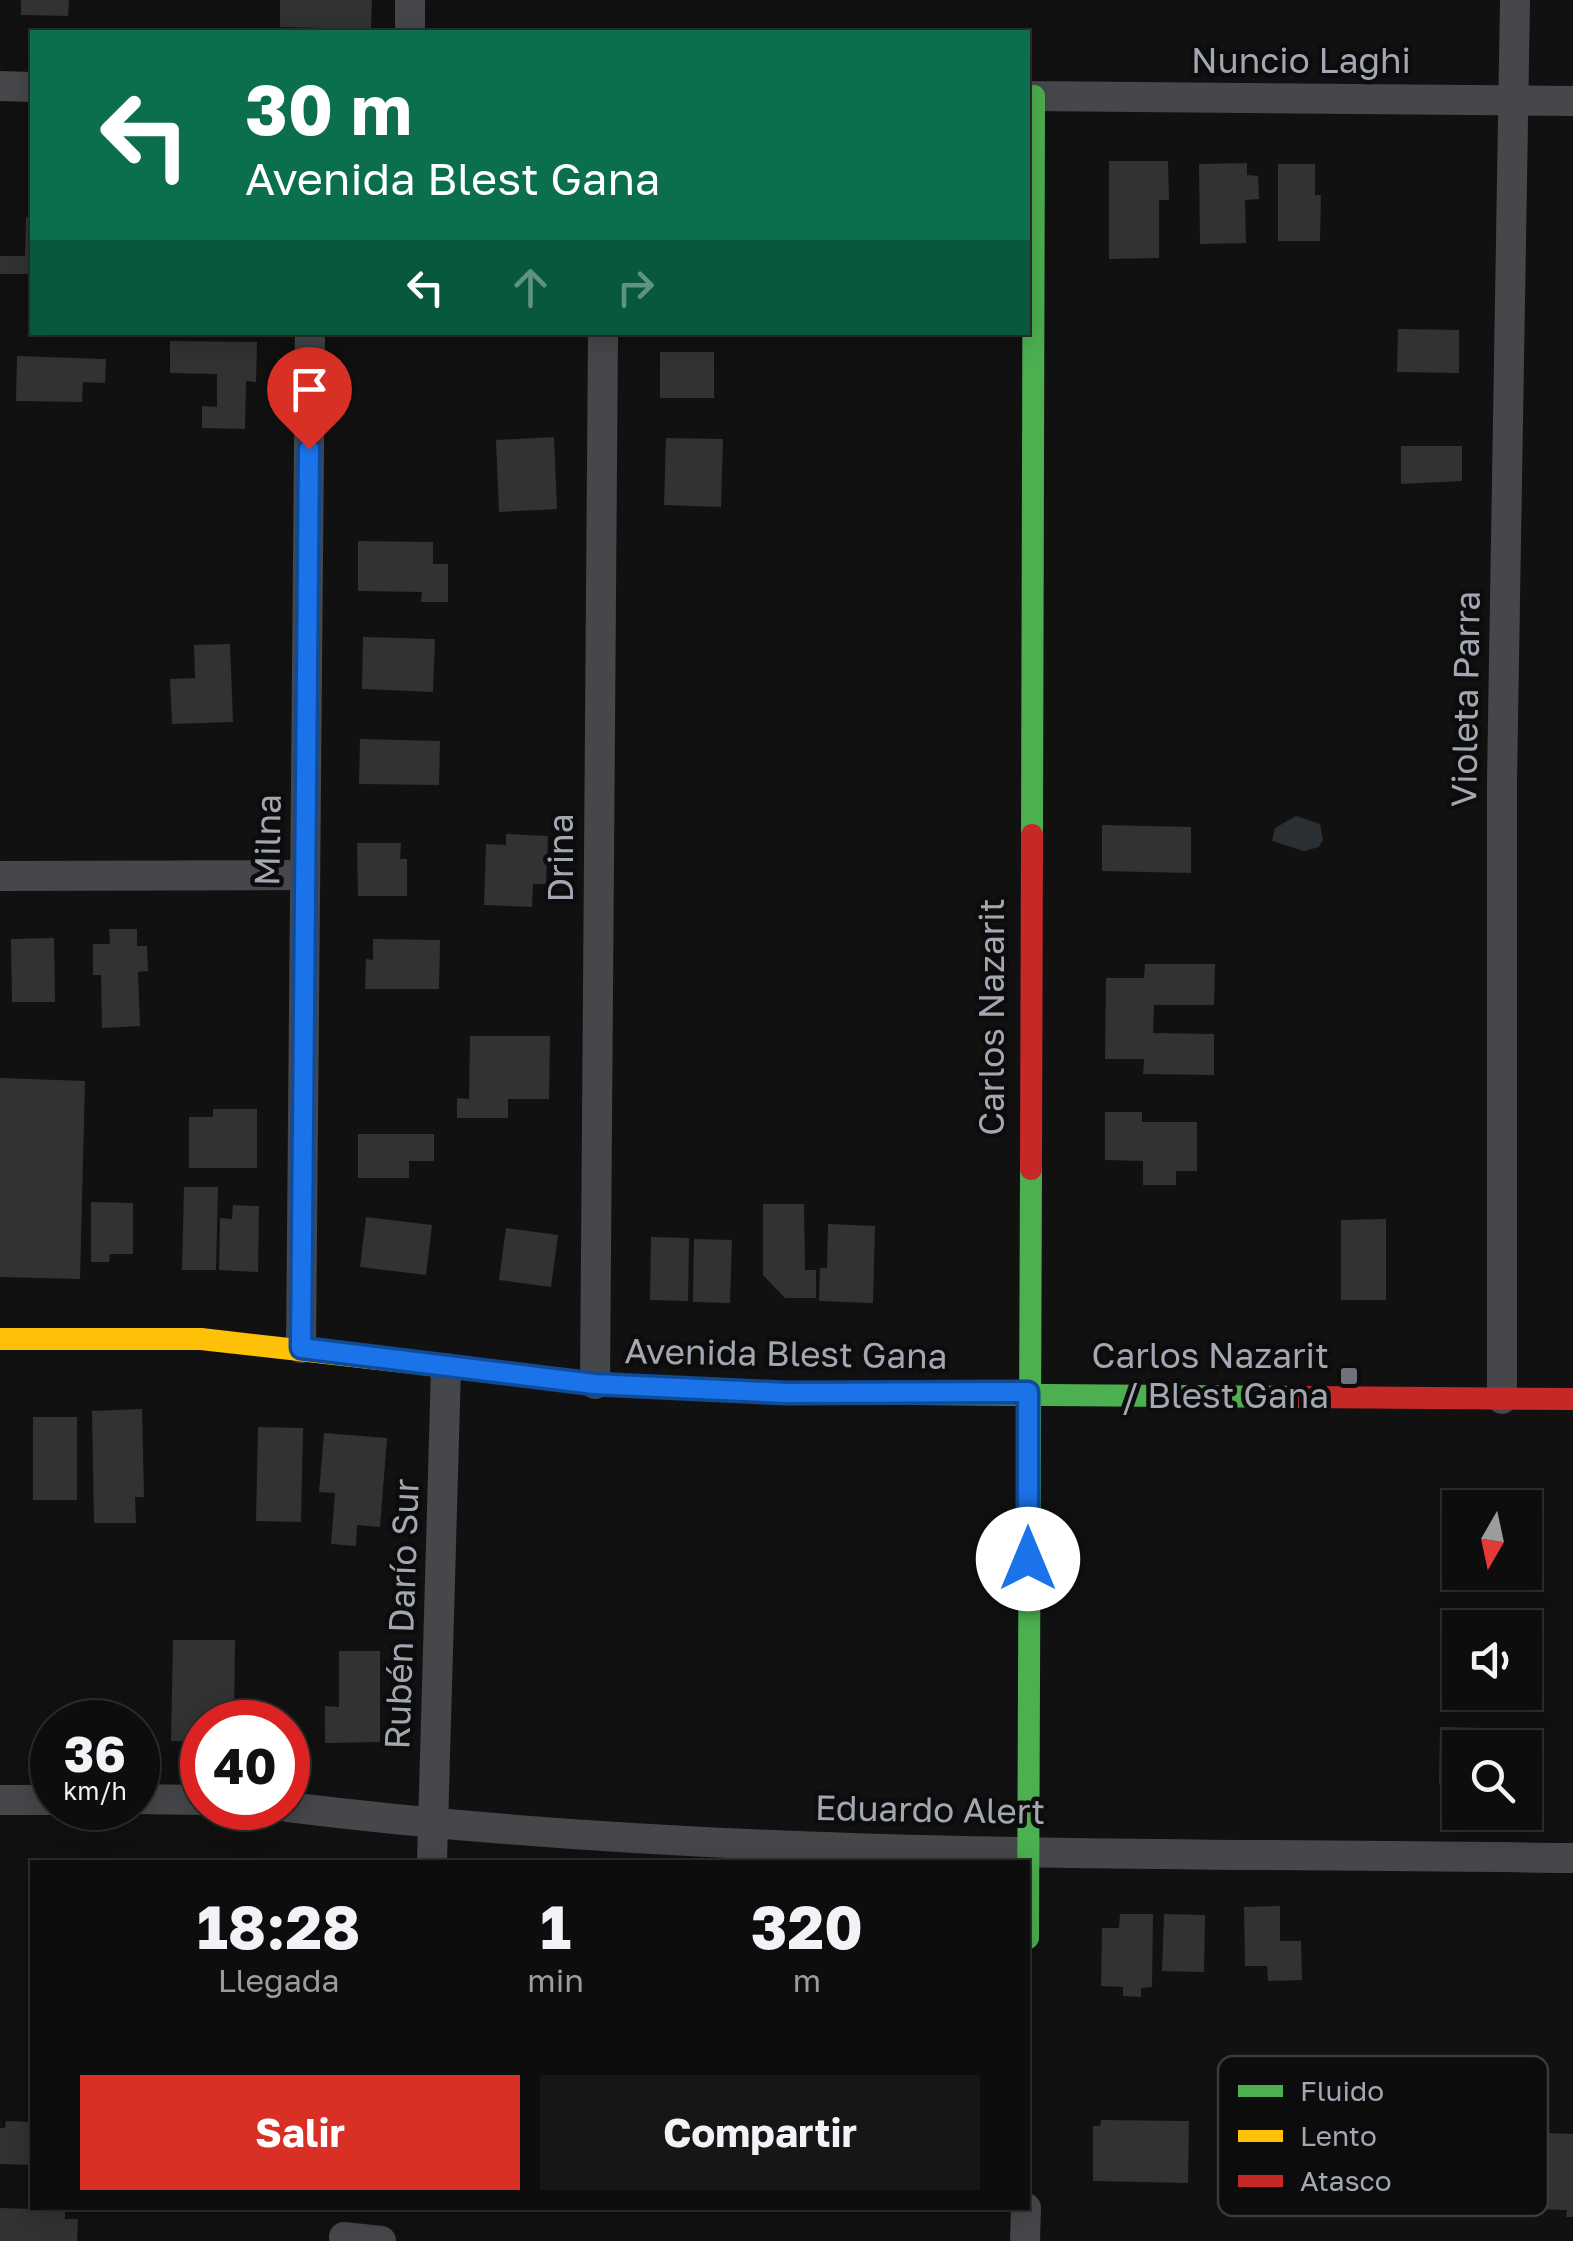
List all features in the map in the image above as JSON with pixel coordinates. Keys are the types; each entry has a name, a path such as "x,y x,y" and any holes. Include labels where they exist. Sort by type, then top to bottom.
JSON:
{"street":[{"path":"410,0 410,30"},
{"name":"Violeta Parra","path":"1502,1399 1502,780 1510,100 1515,0"},
{"path":"0,86 30,87"},
{"name":"Nuncio Laghi","path":"1031,96 1573,100"},
{"name":"Carlos Nazarit","path":"1028,1860 1031,96"},
{"name":"Milna","path":"301,1348 310,335"},
{"name":"Drina","path":"594,1384 603,335"},
{"path":"0,876 305,875"},
{"name":"Avenida Blest Gana","path":"0,1338 201,1340 301,1348 594,1384 786,1393 1573,1399"},
{"name":"Rubén Darío Sur","path":"432,1860 446,1368"},
{"path":"0,1800 30,1800"},
{"name":"Eduardo Alert","path":"310,1810 434,1825 712,1844 1573,1858"},
{"path":"1026,2210 1026,2241"},
{"path":"346,2228 382,2241"}],"shaded area":[{"path":"1296,816 1320,824 1323,840 1319,847 1304,851 1272,841 1275,828"}],"building":[{"path":"21,0 69,0 68,16 21,15"},
{"path":"280,0 372,0 371,29 280,27"},
{"path":"1109,161 1168,161 1169,200 1159,200 1159,258 1109,259"},
{"path":"1247,163 1247,175 1258,176 1259,199 1245,200 1246,243 1200,244 1199,164"},
{"path":"1278,164 1315,164 1315,195 1321,195 1320,241 1278,241"},
{"path":"26,217 30,218 30,274 0,274 0,256 25,256"},
{"path":"1398,329 1459,330 1459,373 1397,372"},
{"path":"170,341 257,342 256,382 246,381 245,429 202,428 202,406 217,407 217,374 170,373"},
{"path":"660,352 714,352 714,398 660,398"},
{"path":"17,356 106,359 105,383 83,382 82,402 16,401"},
{"path":"554,437 557,509 499,512 496,440"},
{"path":"666,438 723,439 721,507 664,505"},
{"path":"1401,446 1462,446 1462,481 1401,484"},
{"path":"358,541 433,542 433,564 448,564 448,602 421,602 422,592 358,591"},
{"path":"363,637 435,639 433,692 362,689"},
{"path":"230,644 233,722 172,724 170,679 195,678 194,645"},
{"path":"360,739 440,741 439,785 359,784"},
{"path":"1102,825 1191,827 1191,873 1102,871"},
{"path":"506,834 548,836 546,884 533,884 532,907 484,905 486,844 506,845"},
{"path":"357,843 401,843 400,859 407,859 407,896 358,896"},
{"path":"109,929 137,929 137,946 147,946 148,971 138,972 140,1026 102,1028 101,975 93,975 93,944 110,944"},
{"path":"54,938 55,1002 12,1002 11,939"},
{"path":"373,939 440,940 439,989 365,989 366,959 373,960"},
{"path":"1145,964 1215,964 1214,1005 1154,1005 1153,1033 1214,1034 1214,1075 1143,1074 1144,1059 1105,1059 1106,978 1144,978"},
{"path":"470,1036 550,1036 549,1099 508,1099 508,1118 457,1118 457,1098 469,1099"},
{"path":"0,1078 85,1081 80,1279 0,1277"},
{"path":"213,1109 257,1109 257,1168 189,1168 189,1117 213,1117"},
{"path":"1105,1112 1142,1112 1142,1122 1197,1122 1197,1171 1176,1171 1176,1185 1143,1185 1143,1161 1105,1160"},
{"path":"358,1134 434,1134 434,1161 409,1161 409,1178 358,1178"},
{"path":"184,1187 218,1187 216,1270 182,1270"},
{"path":"91,1202 133,1203 133,1254 110,1254 109,1262 91,1262"},
{"path":"763,1204 804,1204 805,1270 816,1270 816,1298 785,1298 763,1275"},
{"path":"233,1205 259,1206 258,1272 219,1270 220,1218 232,1219"},
{"path":"366,1217 432,1225 426,1275 360,1267"},
{"path":"1386,1219 1386,1300 1341,1300 1341,1220"},
{"path":"828,1224 875,1226 873,1303 819,1301 820,1268 827,1268"},
{"path":"506,1228 558,1235 551,1287 499,1280"},
{"path":"651,1237 689,1238 688,1301 650,1300"},
{"path":"694,1239 732,1240 730,1303 693,1302"},
{"path":"142,1409 144,1497 135,1497 136,1523 94,1523 92,1411"},
{"path":"33,1417 77,1417 77,1500 33,1500"},
{"path":"258,1427 303,1428 301,1522 256,1521"},
{"path":"324,1433 387,1438 380,1527 357,1525 356,1546 331,1544 335,1493 319,1492"},
{"path":"173,1640 235,1640 234,1700 180,1700 180,1741 171,1741"},
{"path":"339,1651 380,1651 380,1742 325,1743 325,1706 339,1707"},
{"path":"1440,1727 1485,1728 1442,1730 1439,1784"},
{"path":"1280,1906 1280,1941 1301,1941 1302,1980 1268,1981 1267,1966 1245,1966 1244,1907"},
{"path":"1120,1914 1153,1914 1152,1987 1141,1988 1141,1997 1123,1996 1123,1987 1101,1986 1102,1928 1119,1928"},
{"path":"1164,1914 1205,1915 1204,1972 1162,1971"},
{"path":"1101,2120 1189,2121 1188,2183 1093,2181 1093,2126 1100,2126"},
{"path":"6,2121 30,2122 30,2165 0,2164 0,2128 5,2128"},
{"path":"1548,2133 1573,2134 1573,2217 1566,2217 1567,2210 1548,2210"},
{"path":"0,2208 65,2210 65,2219 78,2219 77,2241 0,2241"}],"traffic: fast":[{"path":"1032,835 1034,96"},
{"path":"1028,1860 1031,1169"},
{"path":"396,1361 595,1384 786,1393 1304,1397"}],"traffic: slow":[{"path":"0,1339 201,1339 396,1361"}],"traffic: jam":[{"path":"1031,1169 1032,835"},
{"path":"1304,1397 1573,1399"}],"place":[{"name":"Carlos Nazarit / Blest Gana","path":"1349,1376"}],"route":[{"path":"309,449 301,1348 594,1384 786,1393 1028,1392 1028,1559"}]}
